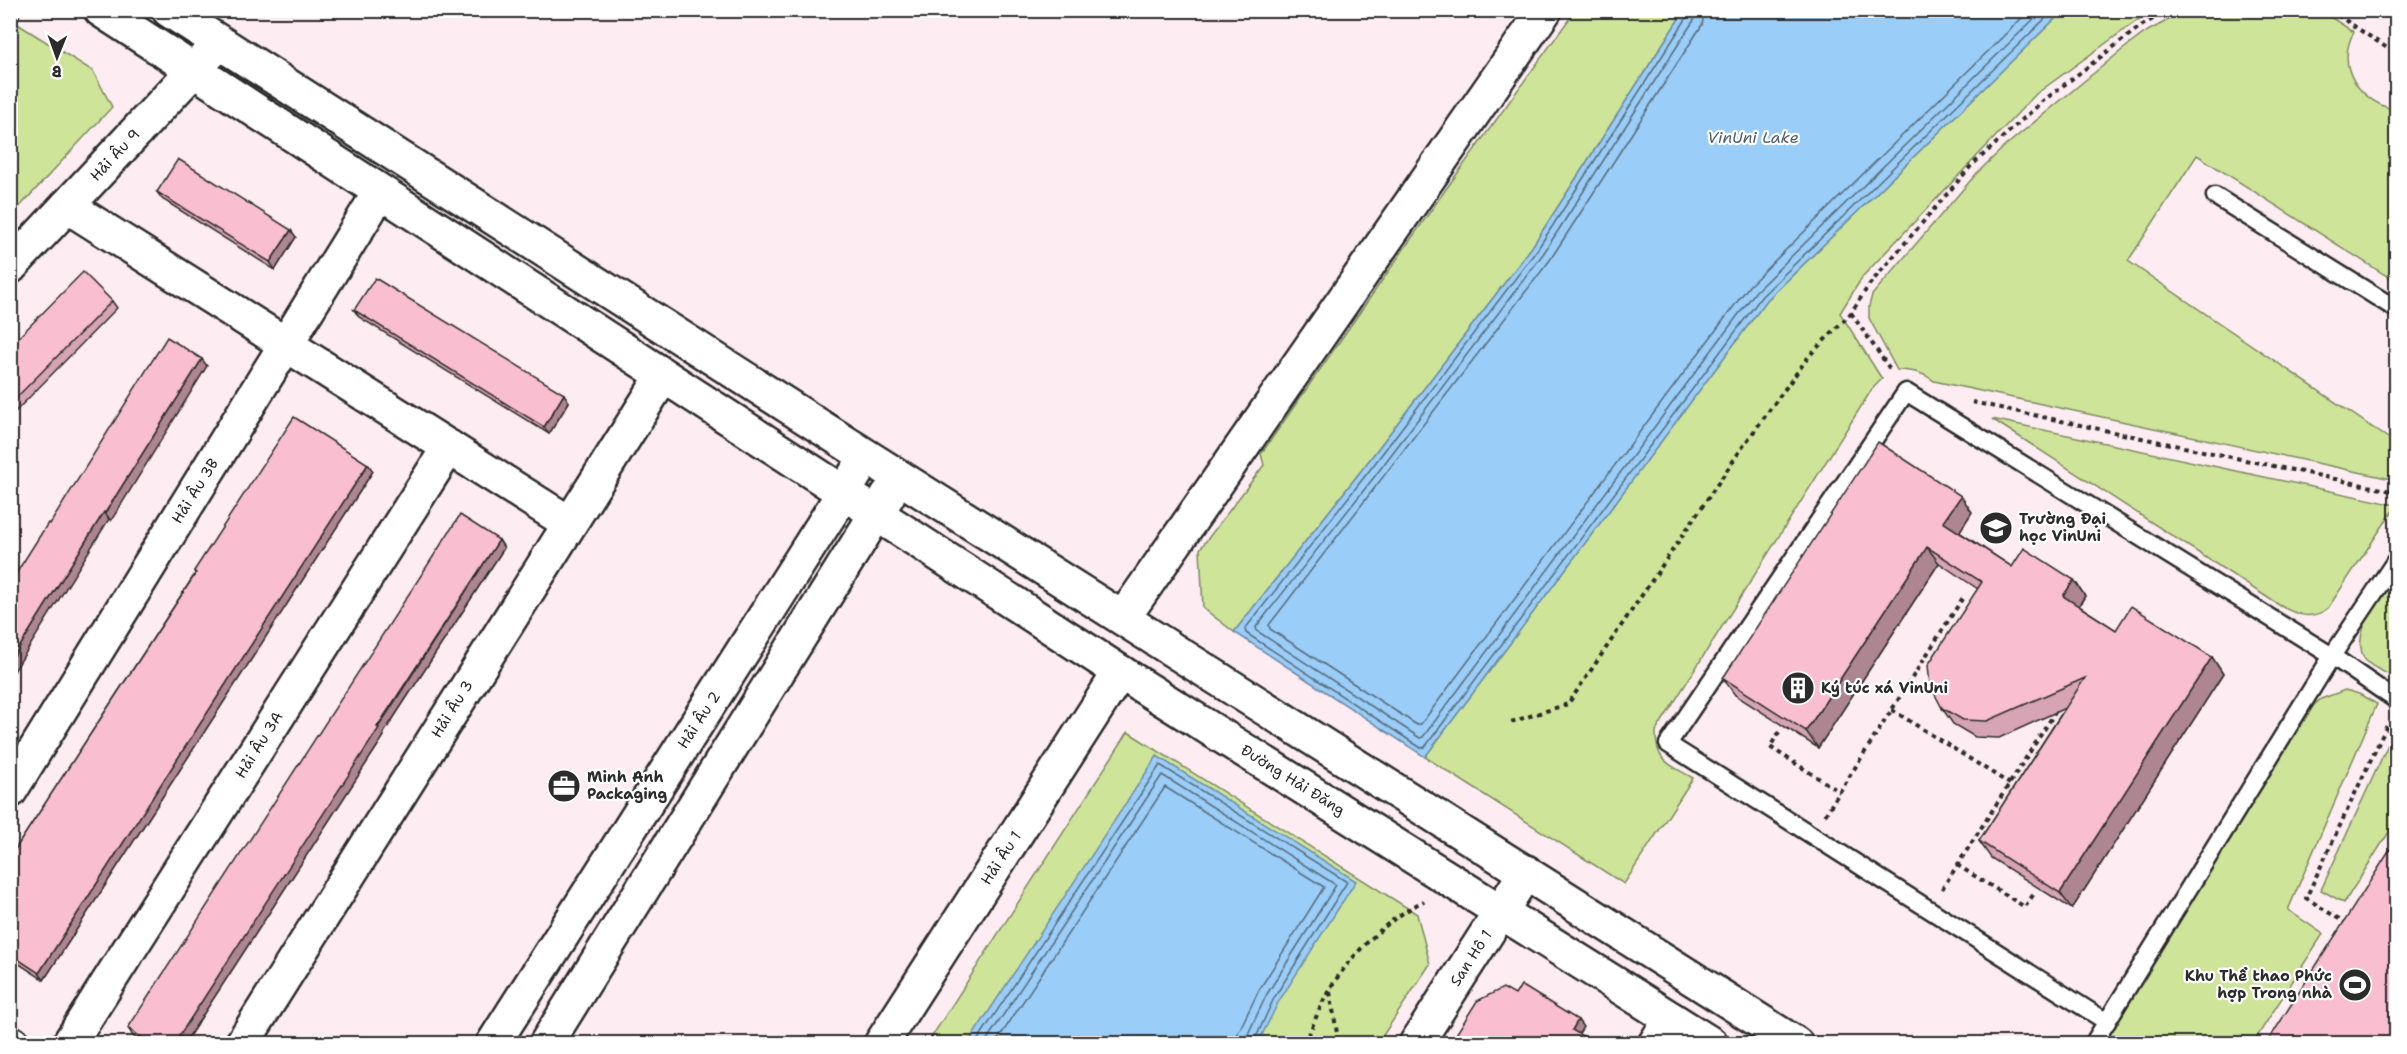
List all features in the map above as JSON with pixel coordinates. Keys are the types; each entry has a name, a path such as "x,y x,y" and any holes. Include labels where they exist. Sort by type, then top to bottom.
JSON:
{"street":[{"name":"Đường Hải Đăng","path":"101,10 1120,672 1501,911 1663,1031 1711,1044"},
{"path":"169,10 866,456 1796,1044"},
{"path":"1123,618 1545,10"},
{"name":"Hải Âu 9","path":"10,267 219,43"},
{"name":"Hải Âu 3B","path":"10,791 380,192"},
{"path":"67,206 569,523"},
{"name":"Hải Âu 3","path":"242,1044 663,376"},
{"name":"Hải Âu 3A","path":"69,1044 449,447"},
{"name":"Hải Âu 2","path":"493,1044 866,456"},
{"path":"546,1044 898,476"},
{"name":"Hải Âu 1","path":"881,1044 1120,672"},
{"name":"San Hô 1","path":"1416,1044 1526,872"}],"lane":[{"path":"2215,196 2397,309"},
{"path":"2107,1022 1668,744 1906,392 2332,656 2394,707"},
{"path":"2092,1044 2332,656 2397,560"}],"path":[{"path":"1511,722 1569,704 1750,436 1809,356 1851,313 1869,285 1971,166 2043,101 2141,26 2169,10"},
{"path":"2330,10 2397,54"},
{"path":"10,34 20,11"},
{"path":"1851,313 1906,392"},
{"path":"1946,418 1958,399 2397,492"},
{"path":"1812,836 1964,596"},
{"path":"1929,910 2059,707"},
{"path":"2351,926 2306,898 2394,707"},
{"path":"1892,710 2010,783"},
{"path":"1779,732 1770,747 1840,792"},
{"path":"1957,866 2025,907 2035,892"},
{"path":"1305,1044 1334,982 1382,929 1405,910 1427,899"},
{"path":"1330,991 1337,1033 1336,1044"}],"green space":[{"path":"1575,11 1684,11 1532,247 1364,467 1234,632 1203,608 1200,549 1264,465 1261,454 1441,196"},
{"path":"2063,11 2156,11 2138,20 2036,94 1863,276 1840,313 1882,379 1872,389 1656,731 1656,741 1661,756 1670,765 1693,778 1624,884 1425,757 1767,300"},
{"path":"2185,11 2321,11 2354,32 2347,58 2354,81 2371,99 2396,110 2396,282 2197,155 2128,261 2391,440 2396,431 2396,480 1934,381 1917,372 1897,370 1869,318 1872,295 1977,173 2004,147 2122,50 2146,32"},
{"path":"11,20 93,71 112,107 11,216"},
{"path":"1992,419 2396,506 2328,608 2316,614 2304,615 2279,605"},
{"path":"2396,582 2396,671 2394,677 2368,663 2363,656 2361,646 2369,615 2382,596"},
{"path":"2345,690 2359,694 2377,704 2288,910 2323,934 2253,1043 2098,1044 2314,705 2321,699"},
{"path":"2396,727 2396,821 2344,903 2321,890"},
{"path":"1128,732 1417,914 1430,964 1378,1043 927,1044"}],"water":[{"name":"VinUni Lake","path":"1684,11 2063,11 1767,300 1425,757 1234,632 1364,467 1532,247"},
{"path":"1157,756 1356,881 1279,1001 1258,1043 968,1043"}],"building":[{"path":"178,159 291,230 270,262 157,192"},
{"path":"83,272 112,301 10,404 10,346"},
{"path":"375,278 564,394 544,427 354,310"},
{"path":"167,337 202,359 10,662 10,583 48,523 50,524"},
{"path":"294,417 368,464 39,973 10,954 10,857 196,573 194,571"},
{"name":"Ký túc xá VinUni","path":"1878,442 1961,496 1943,522 2012,567 2024,548 2074,580 2063,596 2116,630 2131,606 2212,657 2060,893 1979,841 2085,678 1987,721 1963,720 1942,708 1930,685 1928,665 1982,582 1927,547 1806,731 1723,678"},
{"path":"460,515 499,540 174,1044 151,1044 128,1028"},
{"name":"Khu Thể thao Phức hợp Trong nhà","path":"2397,839 2397,1044 2266,1044"},
{"path":"1521,985 1578,1020 1572,1030 1584,1037 1584,1044 1450,1044 1477,1001 1503,988 1515,995"}],"place":[{"name":"Trường Đại học VinUni","path":"1996,528"},
{"name":"Ký túc xá VinUni","path":"1798,688"},
{"name":"Minh Anh Packaging","path":"564,786"},
{"name":"Khu Thể thao Phức hợp Trong nhà","path":"2355,985"}]}
